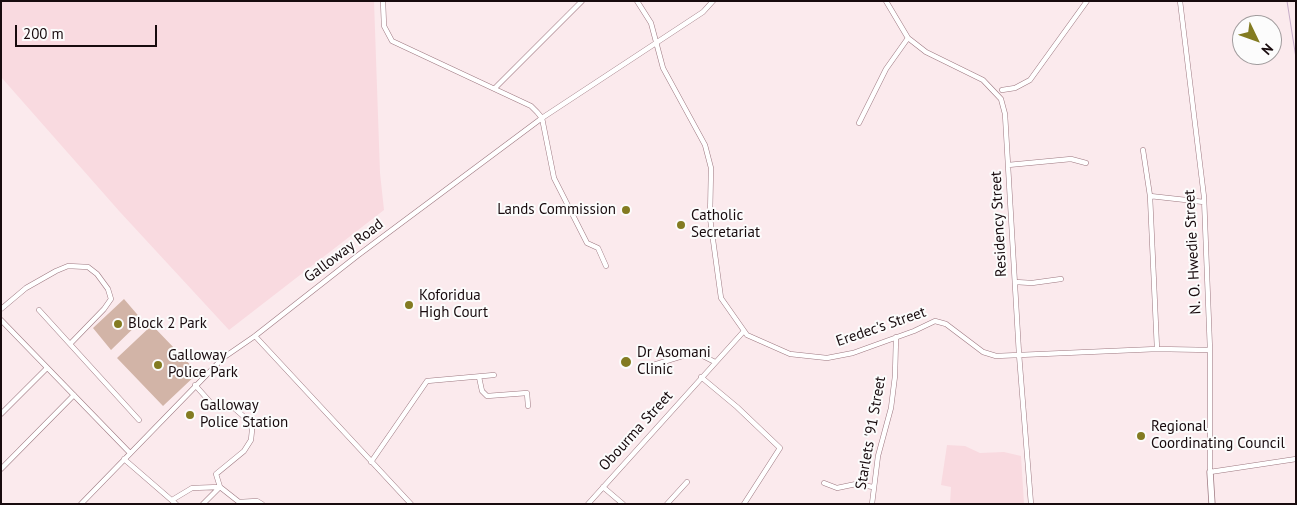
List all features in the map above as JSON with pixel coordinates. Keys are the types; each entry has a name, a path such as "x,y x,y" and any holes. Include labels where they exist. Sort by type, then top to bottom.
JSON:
{"street":[{"path":"382,1 384,26 392,42 531,106 542,118 551,170 587,242 598,248 606,266"},
{"path":"495,88 582,1"},
{"name":"Eredec's Street","path":"637,1 651,23 663,68 705,145 711,168 710,218 721,298 744,331 790,354 827,358 853,353 914,331 930,322 940,322 953,329 983,352 1007,357 1020,354 1157,349 1210,350"},
{"path":"657,42 702,12 714,1"},
{"name":"Residency Street","path":"886,1 908,38 926,52 983,80 1001,99 1005,114 1031,504"},
{"path":"1002,90 1015,88 1030,80 1087,1"},
{"name":"N. O. Hwedie Street","path":"1180,1 1204,202 1210,350 1210,472 1212,504"},
{"path":"859,123 886,69 908,38"},
{"name":"Galloway Road","path":"81,504 223,358 255,336 357,256 542,118 657,42"},
{"path":"1143,150 1150,196 1157,349"},
{"path":"1008,165 1072,159 1086,163"},
{"path":"1150,196 1204,202"},
{"path":"1,309 26,288 56,271 68,266 88,267 97,274 108,289 111,299 104,309 71,343"},
{"path":"1015,282 1032,283 1061,279"},
{"path":"39,310 139,420"},
{"path":"1,320 130,454"},
{"name":"Obourma Street","path":"588,504 744,331"},
{"path":"255,336 409,503"},
{"name":"Starlets '91 Street","path":"872,504 878,456 891,408 895,376 896,337"},
{"path":"650,366 657,366 689,354 701,355 715,362"},
{"path":"1,414 47,368"},
{"path":"371,462 427,381 494,375"},
{"path":"479,377 482,391 486,396 527,393 528,406"},
{"path":"701,377 737,407 780,448 744,504"},
{"path":"195,385 211,403 234,408 250,422 252,430 251,440 244,451 216,474 220,487 239,502 257,501 262,504"},
{"path":"1,468 74,395"},
{"path":"1210,472 1296,459"},
{"path":"124,460 176,504"},
{"path":"667,504 687,482"},
{"path":"824,483 837,488 856,484 873,487"},
{"path":"172,500 192,488 220,487"},
{"path":"203,504 220,487"},
{"path":"603,487 623,504"}],"shaded area":[{"path":"1,1 374,1 380,173 384,210 229,330 120,212 1,77"},
{"name":"Block 2 Park","path":"124,299 142,320 111,350 93,328"},
{"name":"Galloway Police Park","path":"152,325 198,373 163,406 117,358"},
{"path":"947,445 965,446 980,453 1004,452 1021,456 1024,504 950,504 951,487 941,485"}],"waterway":[{"path":"1287,1 1296,58"}],"place":[{"name":"Lands Commission","path":"626,210"},
{"name":"Catholic Secretariat","path":"681,225"},
{"name":"Koforidua High Court","path":"409,305"},
{"name":"Block 2 Park","path":"118,324"},
{"name":"Dr Asomani Clinic","path":"626,362"},
{"name":"Galloway Police Park","path":"158,365"},
{"name":"Galloway Police Station","path":"190,415"},
{"name":"Regional Coordinating Council","path":"1141,436"}]}
